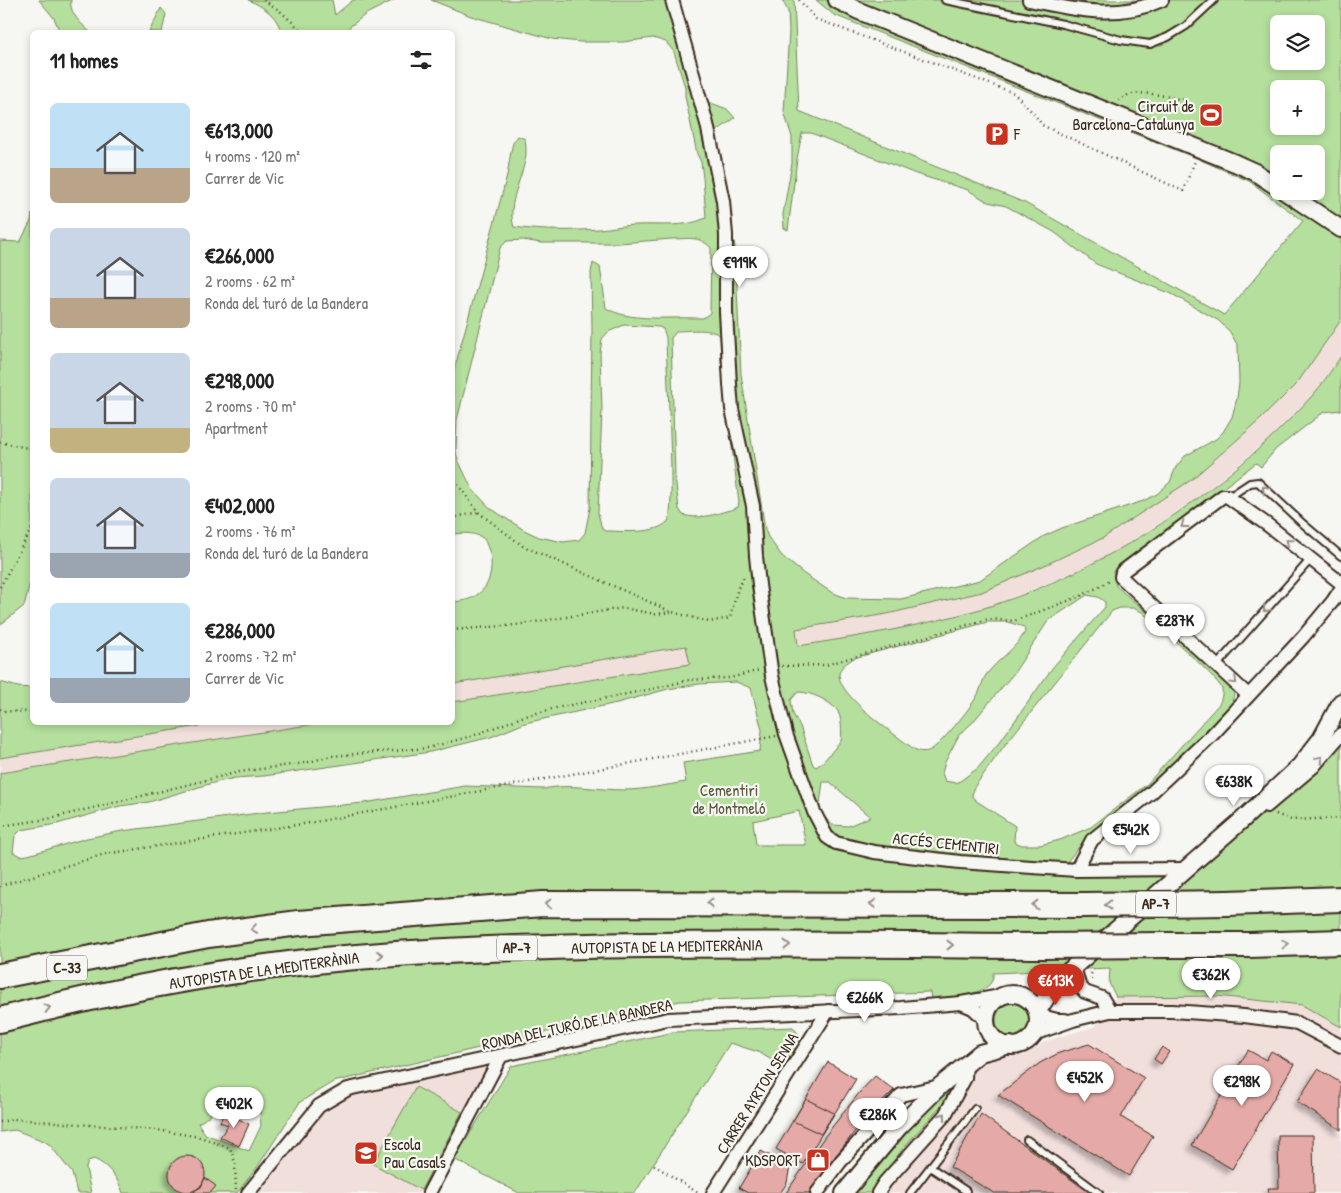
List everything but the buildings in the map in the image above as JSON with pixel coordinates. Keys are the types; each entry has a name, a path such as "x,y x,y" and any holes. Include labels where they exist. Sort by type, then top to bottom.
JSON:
{"highway":[{"name":"AP-7","path":"0,976 208,935 299,923 544,904 1084,905 1341,899"},
{"name":"AUTOPISTA DE LA MEDITERRÀNIA","path":"0,1020 191,978 259,968 391,954 539,947 701,944 1040,946 1250,945 1341,942"},
{"name":"C-33","path":"0,988 135,949"}],"street":[{"name":"ACCÉS CEMENTIRI","path":"672,0 707,124 723,201 726,235 726,312 732,409 753,506 759,585 773,670 786,734 814,812 827,837 836,843 874,852 960,862 1076,870 1186,869"},
{"path":"837,0 859,11 1234,162 1270,182"},
{"path":"1029,0 1069,9 1105,12 1139,9 1162,0"},
{"path":"1298,200 1341,229"},
{"path":"1076,870 1092,840 1152,792 1212,734 1303,637 1333,602 1341,584 1269,526 1229,497 1223,496 1130,565 1122,572 1121,577 1248,695"},
{"path":"1034,1034 1038,1025 1038,1014 1056,983 1241,821 1300,766 1321,739 1341,702"},
{"path":"1241,821 1267,806 1313,768 1341,734"},
{"path":"1074,966 1078,985 1085,992 1102,998 1110,1011"},
{"path":"1019,995 1056,983"},
{"path":"980,1054 986,1041 989,1008 1001,996 1019,995 1030,1001 1038,1014 1057,1020 1073,1020"},
{"name":"RONDA DEL TURÓ DE LA BANDERA","path":"248,1193 319,1106 348,1089 668,1019 901,1008 961,1003 1001,996"},
{"path":"961,1003 973,1008 987,1024 995,1039 1010,1045"},
{"name":"CARRER AYRTON SENNA","path":"714,1193 828,1011"},
{"path":"844,1193 899,1127 940,1086 966,1064 980,1054 1023,1043 1034,1034 1073,1020 1110,1011 1172,1011 1236,1015 1297,1022 1341,1046"},
{"path":"429,1193 501,1056"},
{"path":"878,1193 885,1182 945,1115 965,1078 966,1064"},
{"path":"817,1193 841,1161 901,1095 940,1086"}],"lane":[{"path":"945,0 1063,24 1121,40 1150,44 1168,37 1186,26 1214,0"},
{"path":"1229,497 1250,483 1258,482 1341,556"},
{"path":"1217,665 1310,560"},
{"path":"910,1193 975,1109"},
{"path":"1027,1140 1099,1193"},
{"path":"930,1167 966,1192"}],"path":[{"path":"264,0 280,11 301,30"},
{"path":"799,0 816,19 1014,93 1035,114 1042,125 1184,191 1196,158"},
{"path":"1116,104 1122,97 1136,93 1184,100"},
{"path":"0,442 30,449"},
{"path":"455,480 478,512 523,546 672,612 709,622 730,618 738,588 756,556"},
{"path":"455,517 478,512"},
{"path":"0,587 30,532"},
{"path":"0,826 48,818 240,772 305,763 331,756 428,748 522,717 556,708 689,680 730,678 773,670 825,665 988,619 1014,621 1081,596 1115,578 1121,577"},
{"path":"455,630 516,625 623,608 655,614 672,612"},
{"path":"0,709 3,711 30,712"},
{"path":"0,886 105,854 309,823 786,734"},
{"path":"1267,806 1277,814 1291,820 1341,818"},
{"path":"0,1122 14,1119 157,1130 200,1138 230,1148 235,1162 237,1193"},
{"path":"654,1165 698,1193"}],"shaded area":[{"path":"1341,320 1341,356 1313,395 1272,436 1201,496 1109,556 1052,582 984,608 888,632 798,646 796,629 887,614 1045,565 1103,538 1191,480 1261,419 1298,382"},
{"path":"687,646 690,664 455,702 455,684"},
{"path":"206,725 308,725 0,773 0,758"},
{"path":"1216,996 1302,1005 1341,1027 1341,1193 870,1193 904,1147 983,1059 1025,1055 1046,1041 1096,1026 1116,997"},
{"name":"Escola Pau Casals","path":"487,1065 421,1193 257,1193 323,1114 349,1096"}],"green space":[{"path":"39,0 71,0 74,14 88,30 59,30 54,18"},
{"path":"248,0 332,0 335,15 353,0 394,0 366,14 346,30 277,30 280,28 274,18 263,8"},
{"name":"Cementiri de Montmeló","path":"431,0 676,0 706,101 727,109 735,118 714,133 735,246 741,374 765,529 768,537 782,556 831,592 846,598 901,599 980,580 1044,536 1062,528 1143,501 1157,494 1170,482 1176,467 1185,456 1216,439 1223,432 1232,417 1239,383 1238,346 1230,332 1219,321 1172,294 1096,264 1054,232 1006,206 988,202 968,190 916,174 811,133 802,133 788,230 784,228 783,214 792,163 792,137 784,112 789,31 788,11 782,0 794,0 799,111 1025,203 1224,315 1303,221 1275,200 1325,200 1325,145 1270,145 1270,197 1249,181 1196,158 834,15 816,0 1341,0 1341,320 1298,382 1261,419 1191,480 1103,538 982,592 887,614 796,629 798,646 915,625 984,608 1030,592 1075,572 1119,549 1162,523 1202,495 1241,464 1278,431 1312,396 1341,356 1341,410 1324,412 1276,449 1261,467 1256,463 1113,571 1116,586 1235,688 1232,703 1151,789 1082,843 1067,862 1182,862 1251,805 1298,761 1332,708 1341,689 1341,1027 1302,1005 1216,996 1116,997 1109,983 1110,968 993,973 992,981 980,991 935,1000 931,999 930,992 680,1001 333,1082 300,1102 258,1166 237,1193 123,1193 112,1173 94,1159 88,1161 86,1168 91,1193 77,1193 72,1173 50,1145 15,1130 0,1132 0,773 308,725 455,725 455,702 690,664 686,646 455,684 455,602 469,599 483,590 491,573 491,560 483,538 472,534 455,534 455,367 507,176 513,143 518,136 525,139 526,151 513,200 512,218 514,227 545,230 588,230 632,225 672,225 706,218 701,162 697,154 685,96 685,87 674,52 666,42 653,38 623,42 580,42 552,39 471,16","holes":["698,239 711,248 710,313 703,318 661,318 637,317 615,312 606,308 600,267 593,263 591,272 590,508 585,533 579,540 563,542 539,537 524,530 490,508 472,489 456,452 457,420 500,248 507,241 523,240 541,243 619,243","624,325 659,327 663,329 666,337 671,464 670,511 668,521 663,525 647,530 629,532 605,531 602,529 598,513 602,409 600,353 602,339 608,332","693,330 711,331 720,336 721,361 739,502 738,507 734,509 713,515 693,517 683,515 679,509 675,476 671,338 677,331","1087,595 1098,597 1105,602 1105,607 1053,667 1002,739 978,768 956,783 945,781 942,773 945,762 959,735 972,723 1014,673 1048,621","1120,608 1133,608 1142,612 1210,674 1222,689 1222,697 1219,704 1147,784 1091,827 1060,840 1040,845 1022,845 1014,842 1015,826 975,800 972,796 973,789 1004,746 1112,611","988,622 1008,622 1024,627 1025,632 986,675 976,698 958,722 930,750 925,752 914,749 895,735 858,705 842,684 839,672 842,667 854,658","736,682 751,688 762,730 760,751 683,763 686,782 624,790 573,787 543,789 465,786 364,803 267,812 122,831 87,838 28,855 20,856 13,852 15,836 21,830 57,824 120,806 149,802 235,778 264,776 430,752 491,737 525,723 617,703 668,689 699,684","798,692 808,693 829,703 839,713 841,741 822,763 816,767 813,765 800,726 793,714 791,700","823,782 830,782 870,817 848,826 832,825 819,811","799,811 806,845 756,845 753,821","226,1102 247,1105 260,1112 261,1126 249,1151 205,1134 198,1123"]},
{"path":"161,8 166,14 162,30 150,30"},
{"path":"30,223 30,583 24,606 0,625 0,241 20,242"},
{"path":"0,682 30,688 30,725 206,725 0,758"},
{"path":"1014,1002 1021,1003 1027,1007 1031,1013 1031,1027 1027,1033 1021,1037 1014,1038 1007,1037 1001,1033 997,1027 996,1020 997,1013 1001,1007 1007,1003"},
{"path":"793,1027 802,1039 784,1067 758,1052 730,1043 635,1193 519,1193 448,1156 460,1150 511,1066 675,1032"},
{"path":"416,1087 462,1112 421,1190 373,1164"},
{"path":"934,1095 951,1095 904,1147 870,1193 851,1193"}],"place":[{"name":"Circuit de Barcelona-Catalunya","path":"1211,115"},
{"name":"F","path":"997,134"},
{"name":"Escola Pau Casals","path":"366,1153"},
{"name":"KDSPORT","path":"818,1160"}]}
